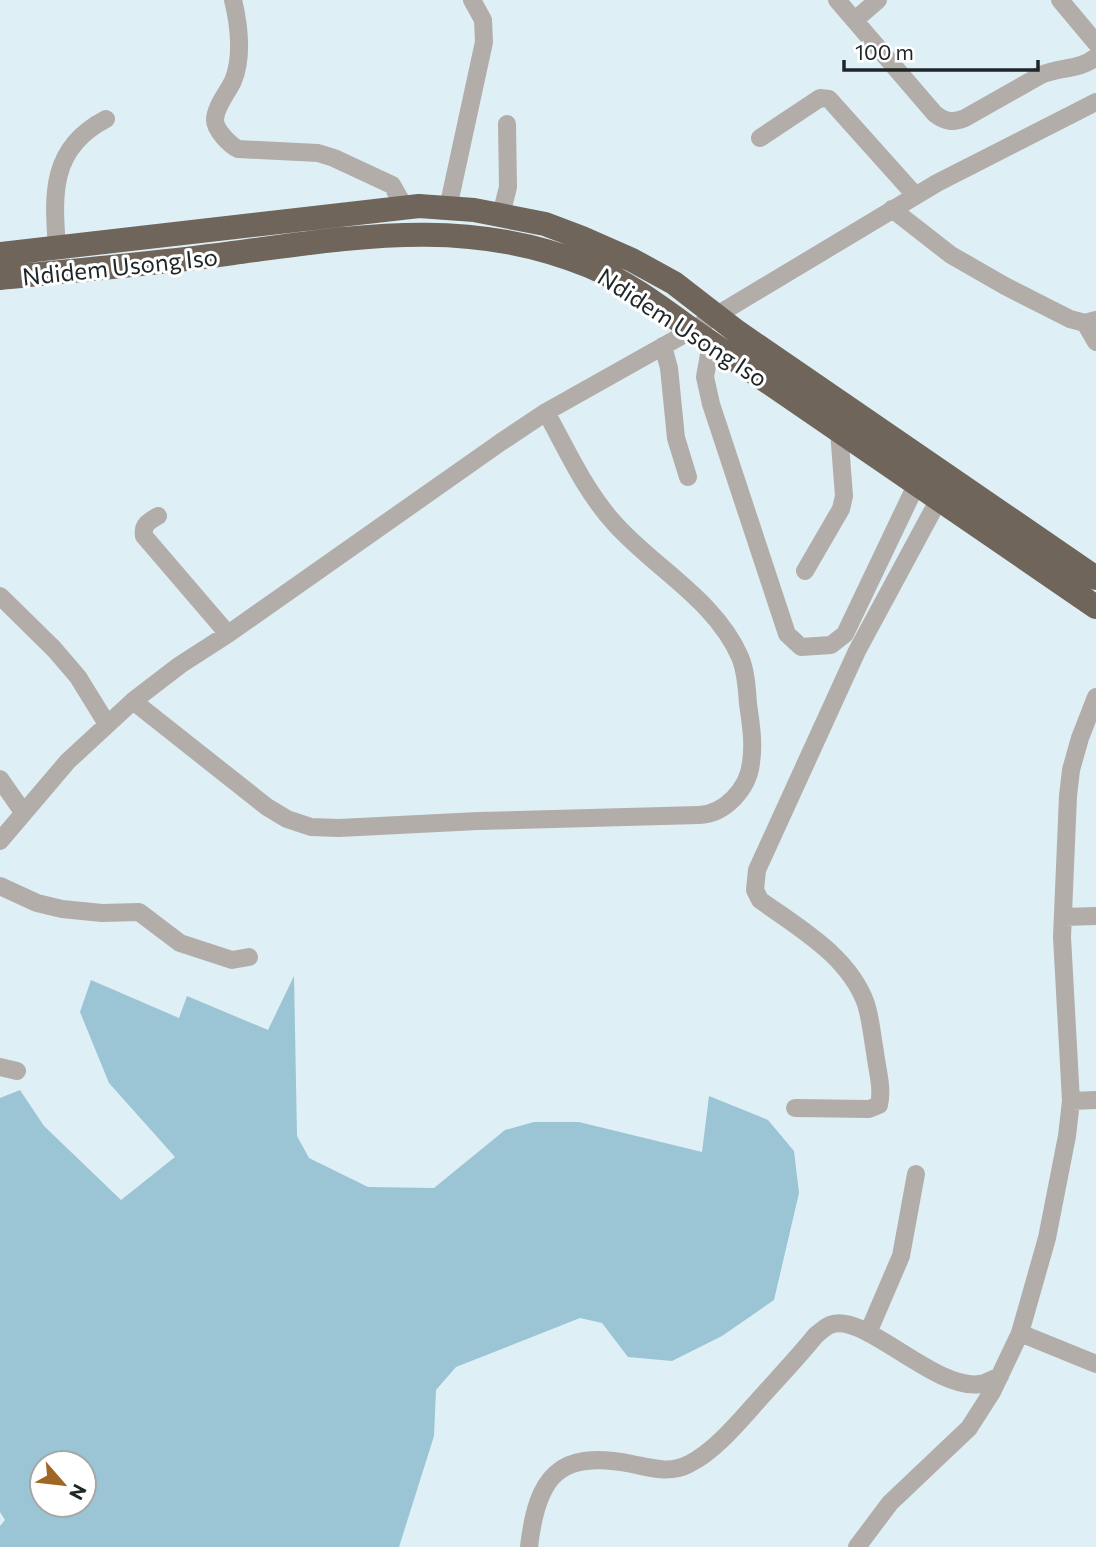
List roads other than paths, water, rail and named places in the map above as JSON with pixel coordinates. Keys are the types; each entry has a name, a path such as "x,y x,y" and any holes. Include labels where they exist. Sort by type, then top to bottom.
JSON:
{"highway":[{"name":"Ndidem Usong Iso","path":"0,254 405,208 474,210 545,225 582,237 674,283 736,331 1096,578"},
{"name":"Ndidem Usong Iso","path":"0,278 232,254 288,244 381,234 431,233 469,236 517,245 589,266 636,291 1096,607"}],"street":[{"path":"233,0 237,15 238,61 235,78 215,118 216,125 232,145 238,149 318,153 334,158 391,185 405,208"},
{"path":"448,208 485,42 483,20 472,0"},
{"path":"837,0 935,114 948,122 965,118 1051,70 1088,63 1096,57"},
{"path":"855,20 878,0"},
{"path":"1060,0 1096,43"},
{"path":"760,138 820,97 829,99 915,195"},
{"path":"917,483 845,634 831,645 801,647 787,634 710,404 701,337 717,314 915,195 1096,102"},
{"path":"57,248 54,207 55,183 60,168 86,131 106,119"},
{"path":"501,215 508,187 507,124"},
{"path":"892,209 951,255 1004,286 1070,319 1090,321 1096,342"},
{"path":"0,841 68,761 133,701 180,665 546,412 663,346 701,337"},
{"path":"663,346 669,368 676,438 688,477"},
{"path":"133,701 267,807 287,819 311,827 699,816 711,815 722,808 744,785 751,765 752,731 740,658 721,625 615,524 593,495 546,412"},
{"path":"805,571 841,509 844,496 839,430"},
{"path":"795,1108 869,1110 879,1105 882,1094 866,1004 857,985 844,965 760,900 755,890 757,870 857,651 939,499"},
{"path":"158,516 147,522 143,529 144,536 228,634"},
{"path":"0,596 70,668 107,724"},
{"path":"857,1547 890,1503 979,1415 1020,1333 1047,1238 1071,1101 1063,917 1071,770 1096,697"},
{"path":"0,779 23,812"},
{"path":"0,886 37,903 62,909 102,913 139,912 180,943 232,960 249,957"},
{"path":"1063,917 1096,916"},
{"path":"1071,1101 1096,1100"},
{"path":"868,1333 901,1256 916,1174"},
{"path":"529,1547 532,1520 540,1492 553,1475 568,1466 590,1459 607,1459 667,1471 690,1464 705,1454 737,1423 816,1335 830,1325 849,1325 868,1333 919,1365 955,1380 981,1384 1000,1376"},
{"path":"1020,1333 1096,1364"}]}
